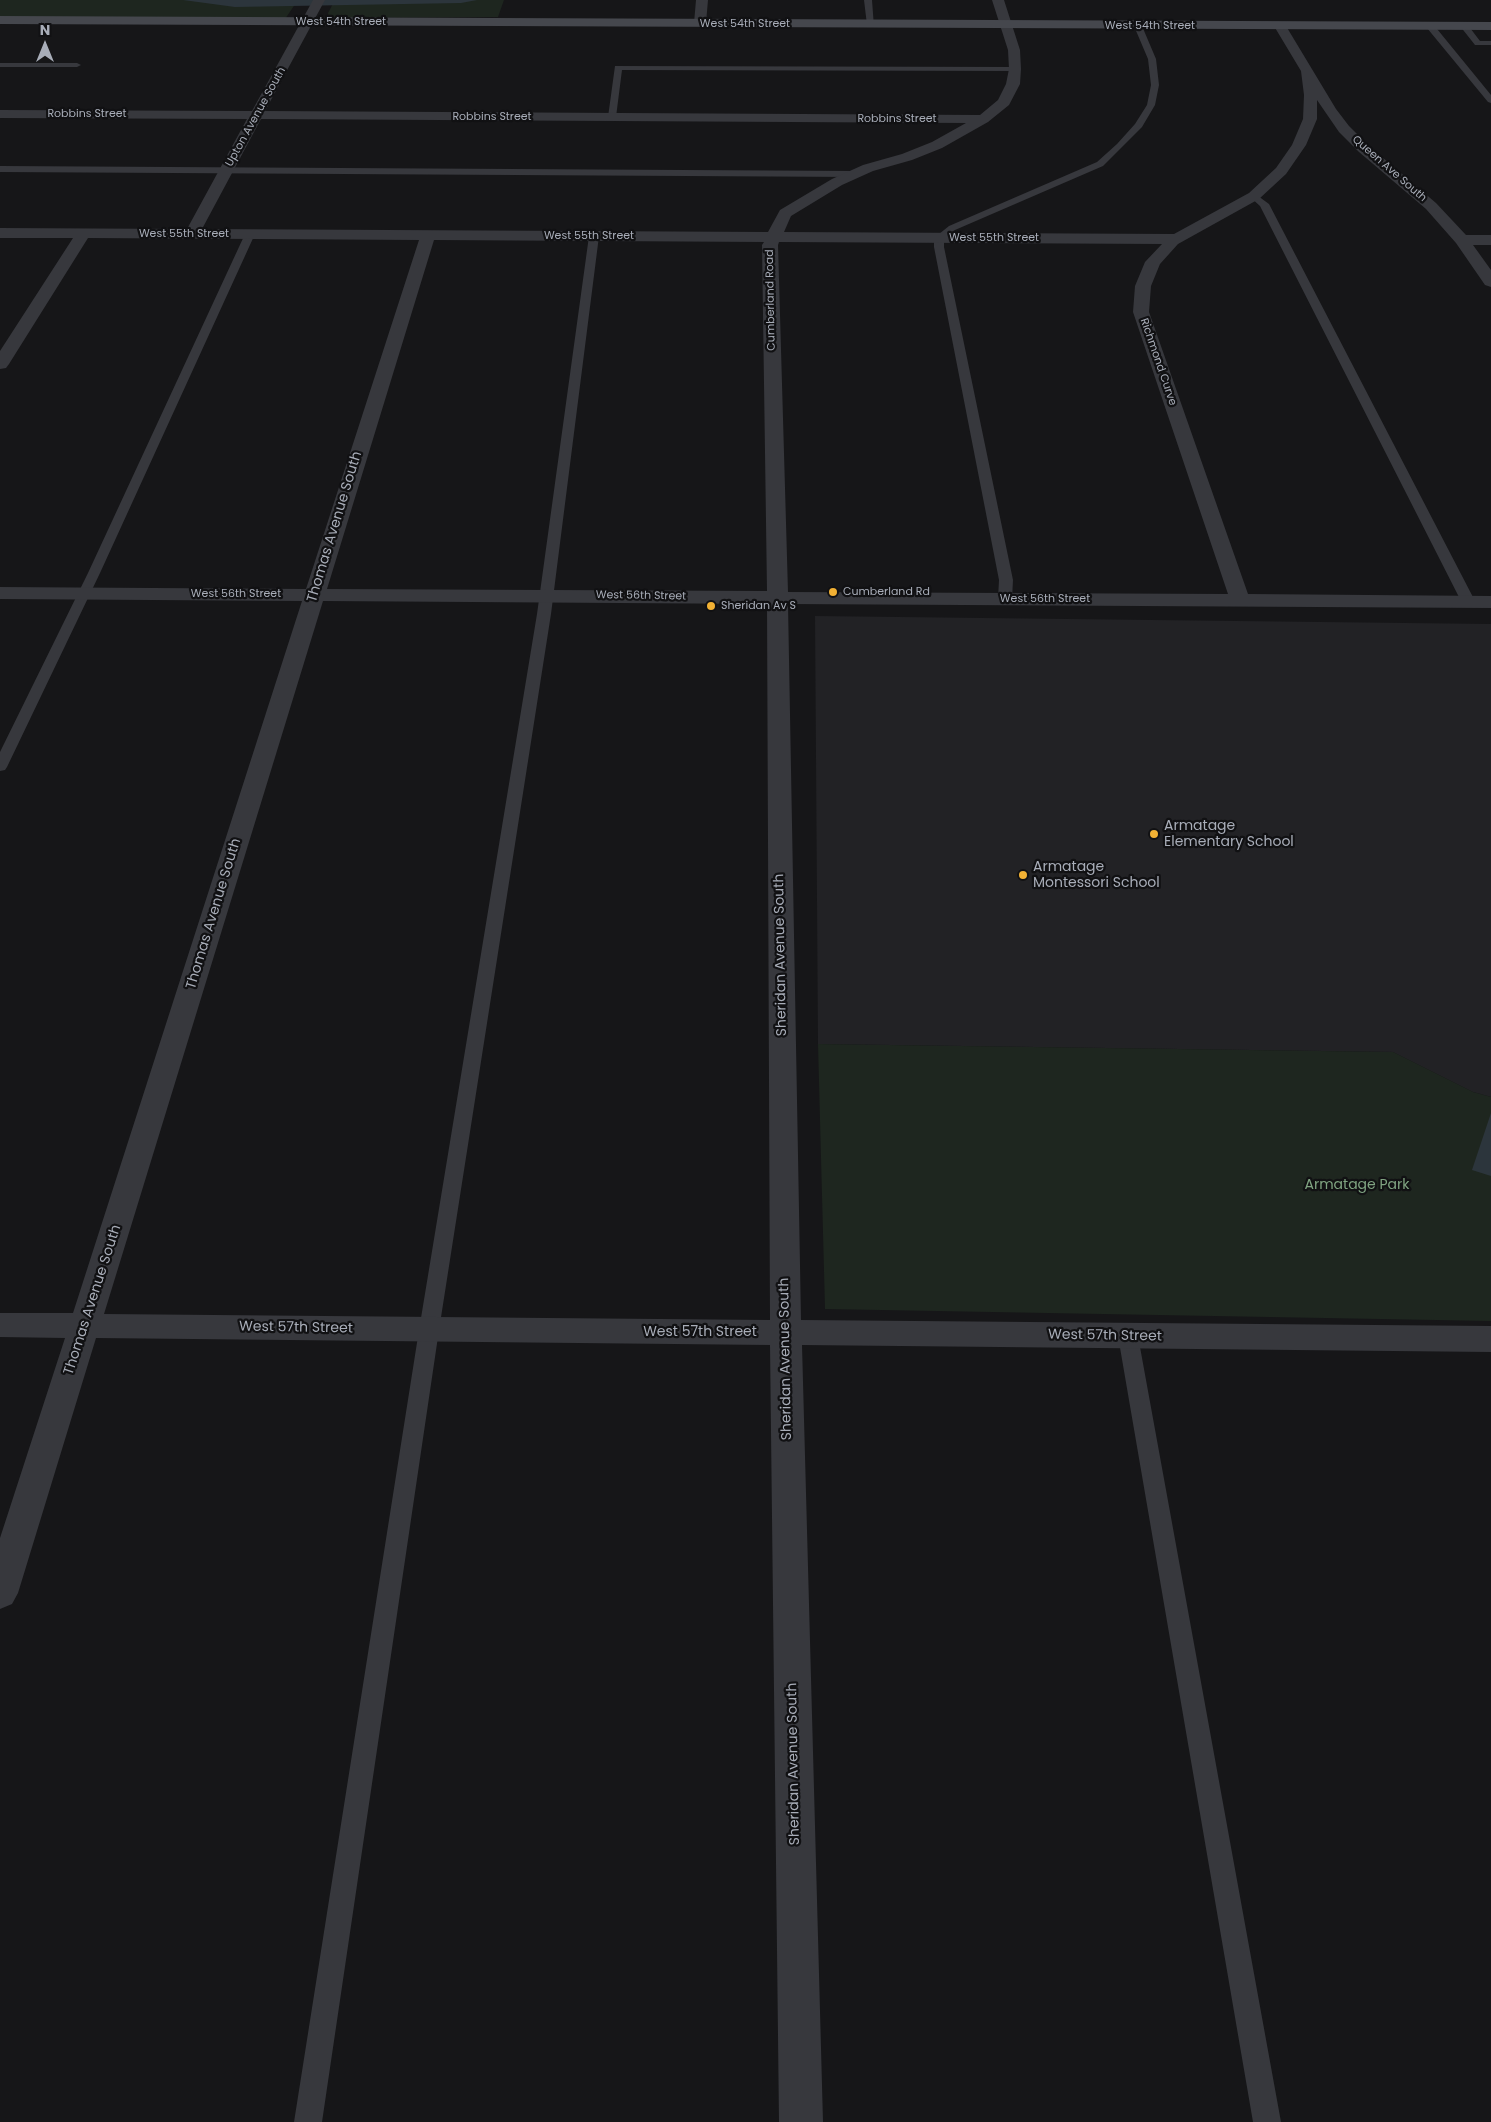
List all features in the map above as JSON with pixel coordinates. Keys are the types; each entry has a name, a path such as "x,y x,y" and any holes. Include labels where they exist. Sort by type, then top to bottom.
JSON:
{"street":[{"path":"700,24 702,0"},
{"name":"Cumberland Road","path":"777,597 770,246 785,213 837,182 937,145 983,119 1004,102 1013,84 1015,69 1014,50 998,0"},
{"name":"West 54th Street","path":"0,20 314,10 700,24 1491,26"},
{"name":"Upton Avenue South","path":"192,234 314,10"},
{"name":"Queen Ave South","path":"1280,26 1330,110 1344,129 1364,149 1431,206 1462,240 1491,282"},
{"name":"Richmond Curve","path":"1240,600 1141,312 1143,286 1153,262 1178,239 1254,196 1281,171 1299,145 1310,120 1311,95 1307,71"},
{"name":"Robbins Street","path":"0,114 983,119"},
{"name":"West 55th Street","path":"0,233 1178,239"},
{"path":"0,364 82,234"},
{"name":"Thomas Avenue South","path":"0,1592 428,235"},
{"path":"1462,240 1491,240"},
{"name":"West 56th Street","path":"0,593 1491,602"},
{"name":"Sheridan Avenue South","path":"777,597 786,1333 801,2122"},
{"name":"West 57th Street","path":"0,1324 429,1330 1491,1339"}],"lane":[{"path":"868,0 871,24"},
{"path":"1005,598 1006,580 939,247 940,238 952,228 1100,164 1120,146 1139,125 1151,105 1155,85 1152,59 1138,26"},
{"path":"1430,26 1448,43 1491,100"},
{"path":"1464,26 1473,42 1491,43"},
{"path":"0,65 77,65"},
{"path":"612,117 618,68 1015,69"},
{"path":"0,169 856,174"},
{"path":"1254,196 1264,204 1468,602"},
{"path":"0,767 84,593 250,234"},
{"path":"308,2122 429,1330 546,595 594,236"},
{"path":"1128,1336 1267,2122"}],"shaded area":[{"path":"183,0 477,0 461,3 235,7"},
{"name":"Armatage Elementary School","path":"815,616 1491,624 1491,1097 1473,1092 1393,1052 818,1044"},
{"path":"1491,1113 1491,1176 1472,1170"}],"green space":[{"path":"0,0 298,0 285,19 0,18"},
{"path":"335,0 504,0 498,17 329,18 328,13"},
{"name":"Armatage Park","path":"818,1044 1393,1052 1473,1092 1491,1097 1491,1321 825,1309"}],"place":[{"name":"Cumberland Rd","path":"833,592"},
{"name":"Sheridan Av S","path":"711,606"},
{"name":"Armatage Elementary School","path":"1154,834"},
{"name":"Armatage Montessori School","path":"1023,875"}]}
